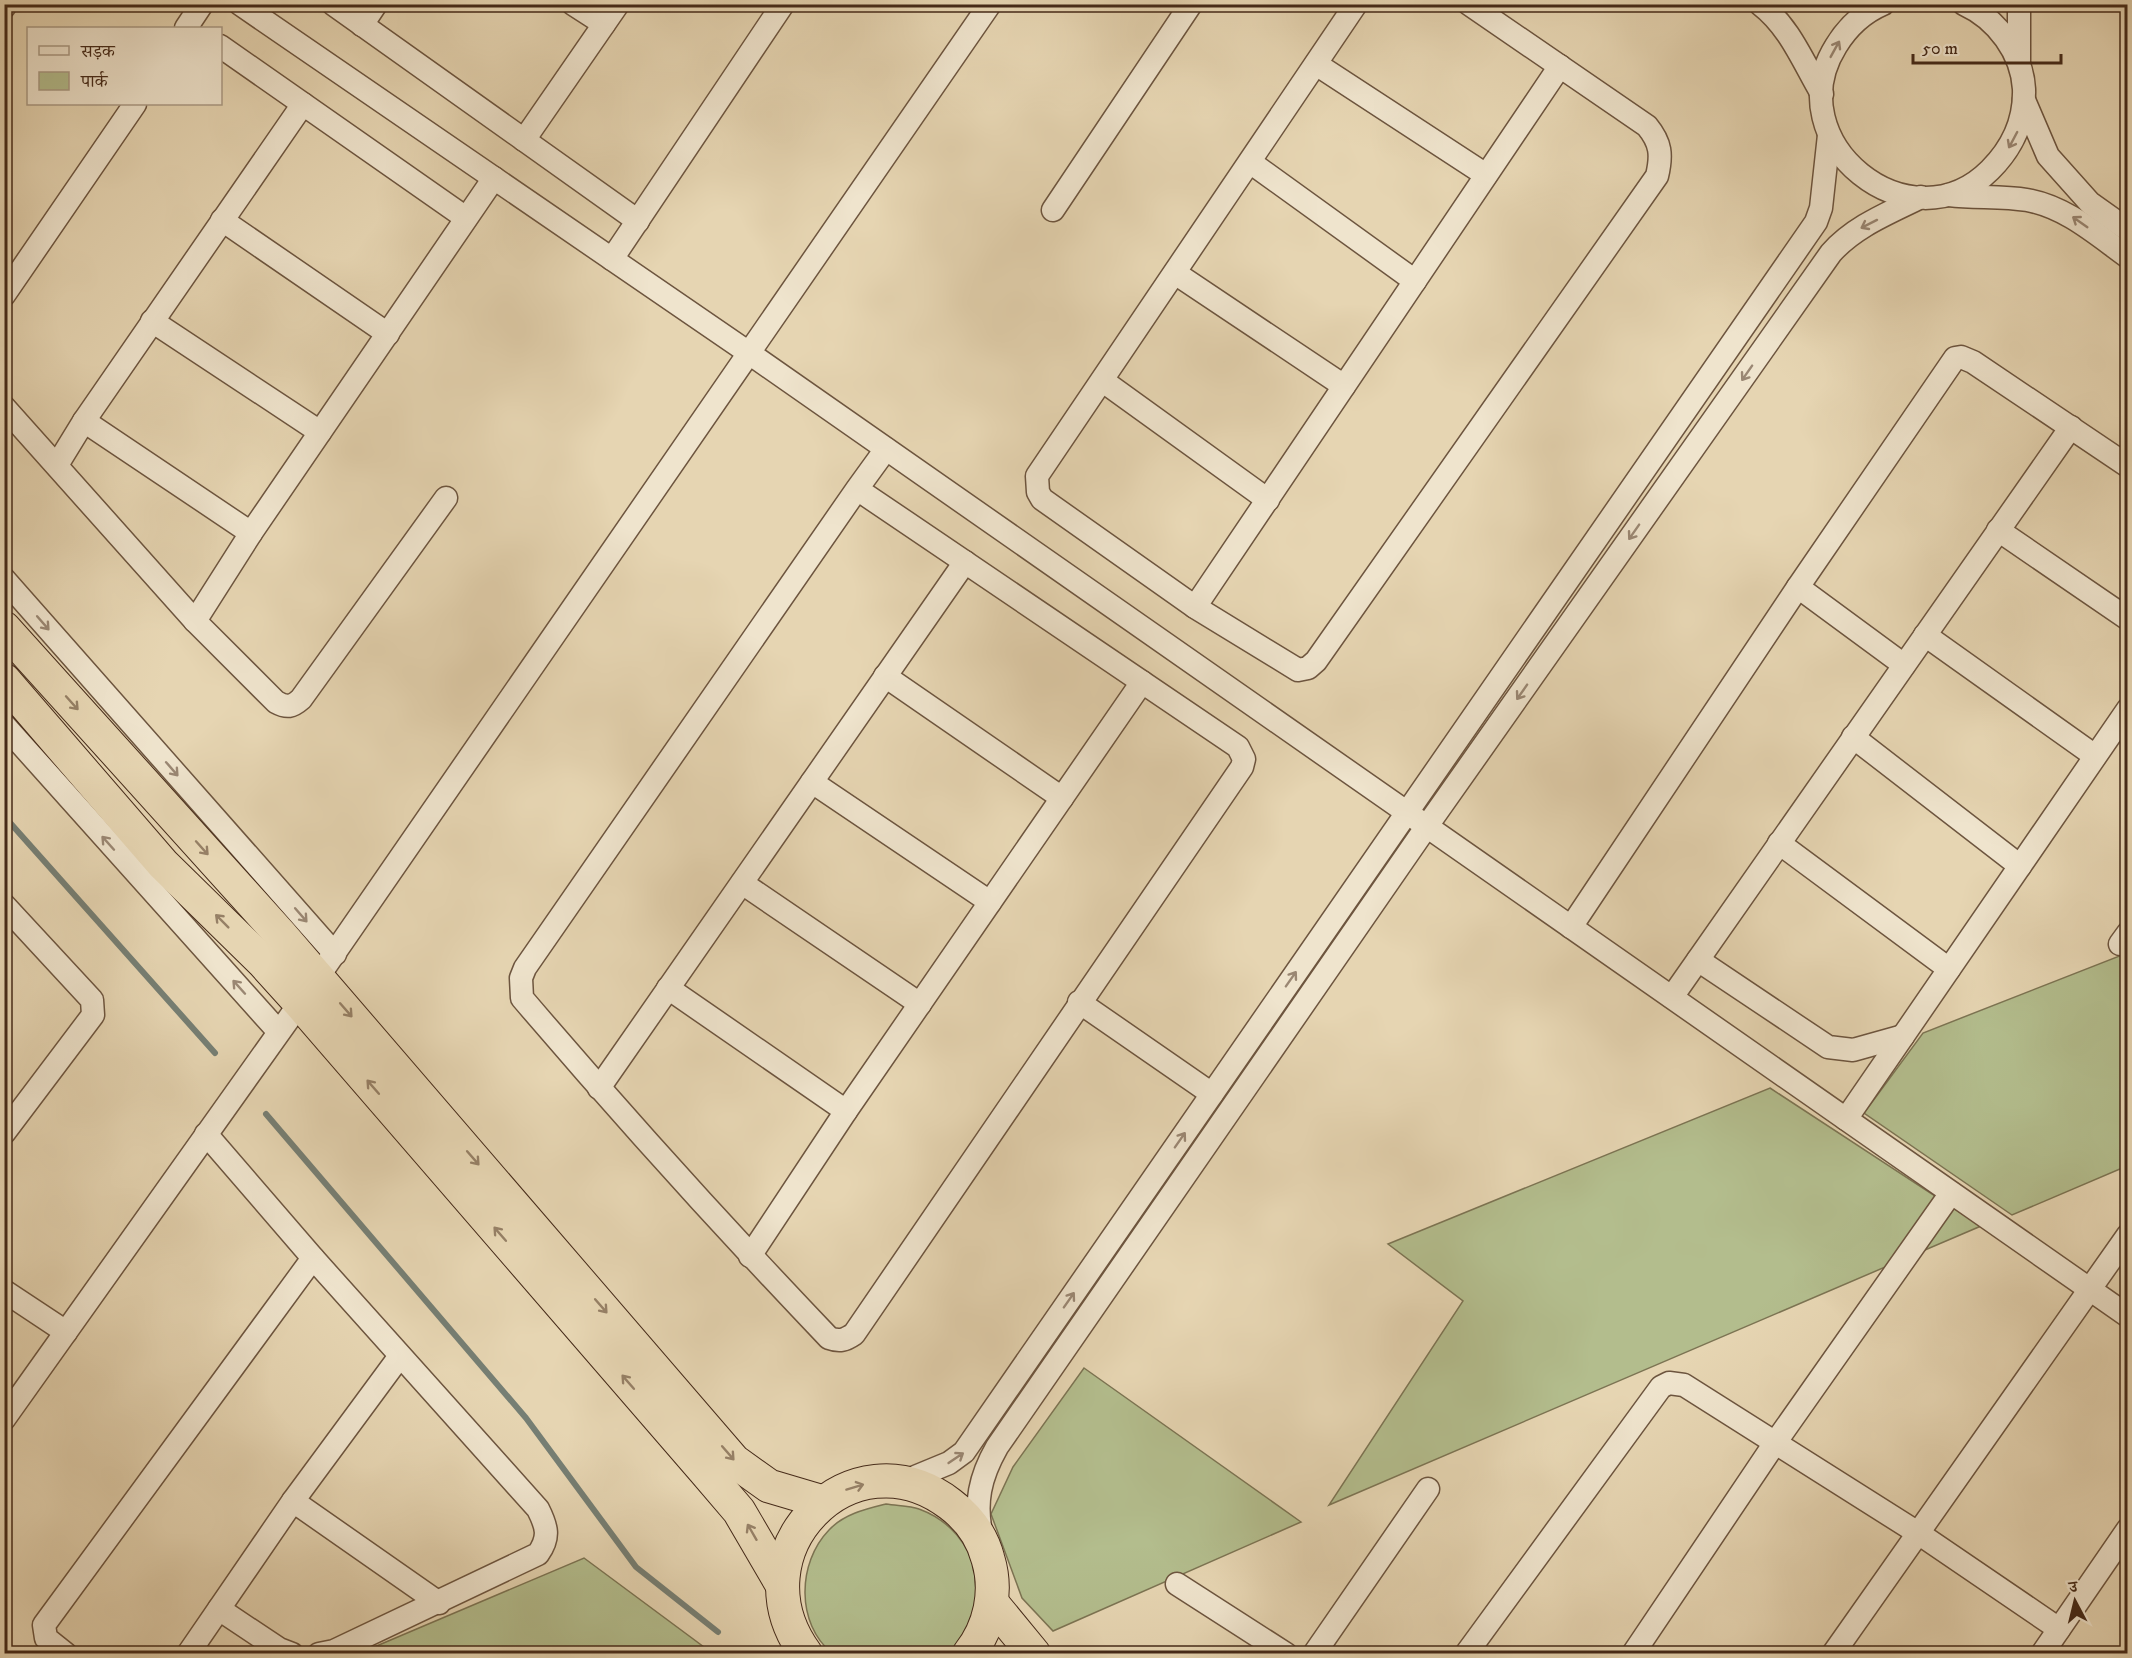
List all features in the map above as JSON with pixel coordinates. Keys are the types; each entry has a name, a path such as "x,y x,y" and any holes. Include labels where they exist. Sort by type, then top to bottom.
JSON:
{"highway":[{"path":"4,628 318,978 734,1461 770,1486 823,1502"},
{"path":"4,680 164,864 318,978 739,1511 781,1583"},
{"path":"798,1649 784,1612 781,1583 787,1552 801,1525 823,1502 848,1489 866,1484 903,1482 936,1493 955,1507 964,1514 984,1544 992,1573 992,1603 984,1629 969,1653"},
{"path":"992,1603 1034,1653"}],"street":[{"path":"190,27 202,4"},
{"path":"240,4 886,448 2127,1316"},
{"path":"333,4 638,221"},
{"path":"362,25 376,4"},
{"path":"573,4 604,24"},
{"path":"524,140 618,4"},
{"path":"612,259 783,4"},
{"path":"4,1419 278,1031 318,978 990,4"},
{"path":"1053,210 1191,4"},
{"path":"1356,4 1037,476 1038,492 1042,499 1195,608 1298,670 1308,668 1316,661 1657,176 1662,158 1658,140 1647,126 1560,66 1483,8"},
{"path":"1760,4 1777,18 1790,35 1821,94"},
{"path":"1883,4 1857,20 1843,35 1828,63 1821,94 1823,115 1829,135 1845,160 1866,180 1901,195 1921,197 1949,195 2026,200 2050,206 2073,217 2127,256"},
{"path":"1964,4 1984,16 2000,31 2012,48 2020,68"},
{"path":"2019,4 2020,68 2024,100 2048,156 2090,203 2127,230"},
{"path":"222,47 466,218"},
{"path":"1316,64 1486,175"},
{"path":"1195,608 1560,66"},
{"path":"1949,195 1983,177 2004,156 2018,130 2024,100"},
{"path":"57,465 152,321 303,104"},
{"path":"4,295 12,270 134,105"},
{"path":"903,1482 949,1463 964,1452 1816,222 1821,208 1829,135"},
{"path":"1250,162 1416,281"},
{"path":"195,621 251,533 494,178"},
{"path":"984,1544 977,1515 980,1482 998,1448 1427,826 1831,253 1843,239 1862,227 1921,197"},
{"path":"222,220 388,333"},
{"path":"1175,273 1344,386"},
{"path":"152,321 320,432"},
{"path":"1571,927 1798,587 1955,358 1961,357 1973,362 2127,465"},
{"path":"1103,381 1268,500"},
{"path":"4,406 195,621 276,702 285,706 294,705 446,498"},
{"path":"84,421 251,533"},
{"path":"1672,997 2071,427"},
{"path":"858,489 1238,747 1244,759 1242,767 1079,1002 854,1334 846,1340 829,1338 750,1256 599,1088 522,998 521,978 525,968 886,448"},
{"path":"1998,530 2127,619"},
{"path":"599,1088 965,562"},
{"path":"4,579 318,978"},
{"path":"1798,587 1904,665"},
{"path":"1926,635 2095,756"},
{"path":"885,676 1062,798"},
{"path":"750,1256 846,1111 1142,682"},
{"path":"1846,1119 2127,709"},
{"path":"4,725 278,1031"},
{"path":"1853,738 2020,866"},
{"path":"812,782 990,902"},
{"path":"1779,843 1949,969"},
{"path":"742,883 920,1004"},
{"path":"4,905 92,1000 95,1009 93,1015 4,1133"},
{"path":"1698,960 1828,1047 1854,1050 1904,1036"},
{"path":"668,988 846,1111"},
{"path":"1079,1002 1212,1094"},
{"path":"206,1134 313,1258 538,1509 548,1531 546,1543 537,1554 334,1651 319,1653"},
{"path":"1633,1653 1775,1443 1952,1193"},
{"path":"1833,1653 2127,1235"},
{"path":"66,1653 46,1638 45,1625 313,1258"},
{"path":"4,1291 66,1332"},
{"path":"188,1653 293,1501 400,1356"},
{"path":"1466,1653 1661,1387 1669,1383 1684,1385 1918,1533 2059,1629"},
{"path":"1314,1653 1428,1488"},
{"path":"293,1501 438,1603"},
{"path":"2042,1653 2127,1529"},
{"path":"1176,1584 1286,1653"},
{"path":"219,1609 279,1649 292,1653"}],"green space":[{"path":"2127,953 2127,1166 2012,1215 1864,1113 1923,1033"},
{"path":"1770,1088 1981,1226 1329,1505 1463,1301 1388,1244"},
{"path":"1084,1368 1301,1522 1053,1631 1022,1598 991,1514 1013,1467"},
{"path":"886,1504 919,1509 940,1520 957,1535 968,1553 975,1573 976,1594 973,1615 964,1635 949,1653 832,1653 820,1641 812,1626 807,1610 806,1576 818,1544 841,1520"},
{"path":"584,1558 712,1653 360,1653"}],"waterway":[{"path":"4,816 215,1053"},
{"path":"266,1114 526,1418 636,1567 718,1632"}]}
